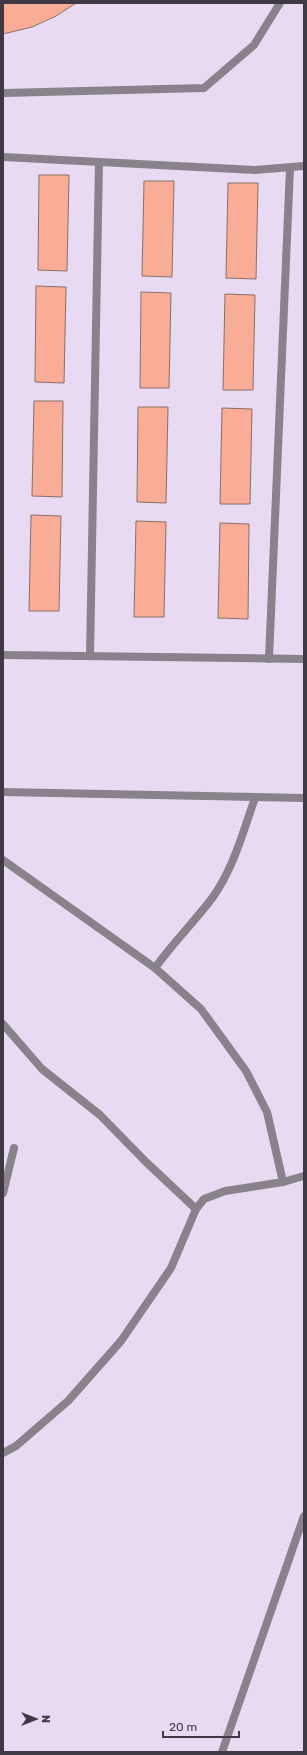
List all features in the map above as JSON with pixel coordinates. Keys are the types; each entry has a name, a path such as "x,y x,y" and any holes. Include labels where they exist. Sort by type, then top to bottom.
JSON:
{"street":[{"path":"3,93 204,88 254,45 280,3"},
{"path":"3,157 255,170 304,166"},
{"path":"90,656 99,162"},
{"path":"269,659 290,168"},
{"path":"3,655 304,659"},
{"path":"3,792 304,798"},
{"path":"155,968 213,896 235,856 255,798"},
{"path":"3,860 155,968 201,1009 246,1071 267,1112 283,1182"},
{"path":"3,1024 42,1069 100,1115 145,1161 196,1209"},
{"path":"3,1193 14,1148"},
{"path":"3,1453 16,1446 68,1401 121,1341 171,1268 196,1209 204,1199 225,1191 283,1182 304,1176"},
{"path":"222,1752 304,1516"}],"building":[{"path":"3,3 76,3 56,16 32,27 3,34"},
{"path":"39,175 69,175 67,271 38,270"},
{"path":"144,181 174,181 172,277 142,276"},
{"path":"228,183 258,183 256,279 226,278"},
{"path":"36,286 66,287 64,383 35,382"},
{"path":"141,292 171,293 169,388 140,388"},
{"path":"225,294 255,295 253,390 223,390"},
{"path":"34,401 63,401 62,497 32,496"},
{"path":"138,407 168,407 166,503 137,502"},
{"path":"222,408 252,409 250,504 220,504"},
{"path":"31,515 61,516 59,611 29,611"},
{"path":"136,521 166,522 164,617 134,617"},
{"path":"220,523 249,524 248,619 218,618"}]}
